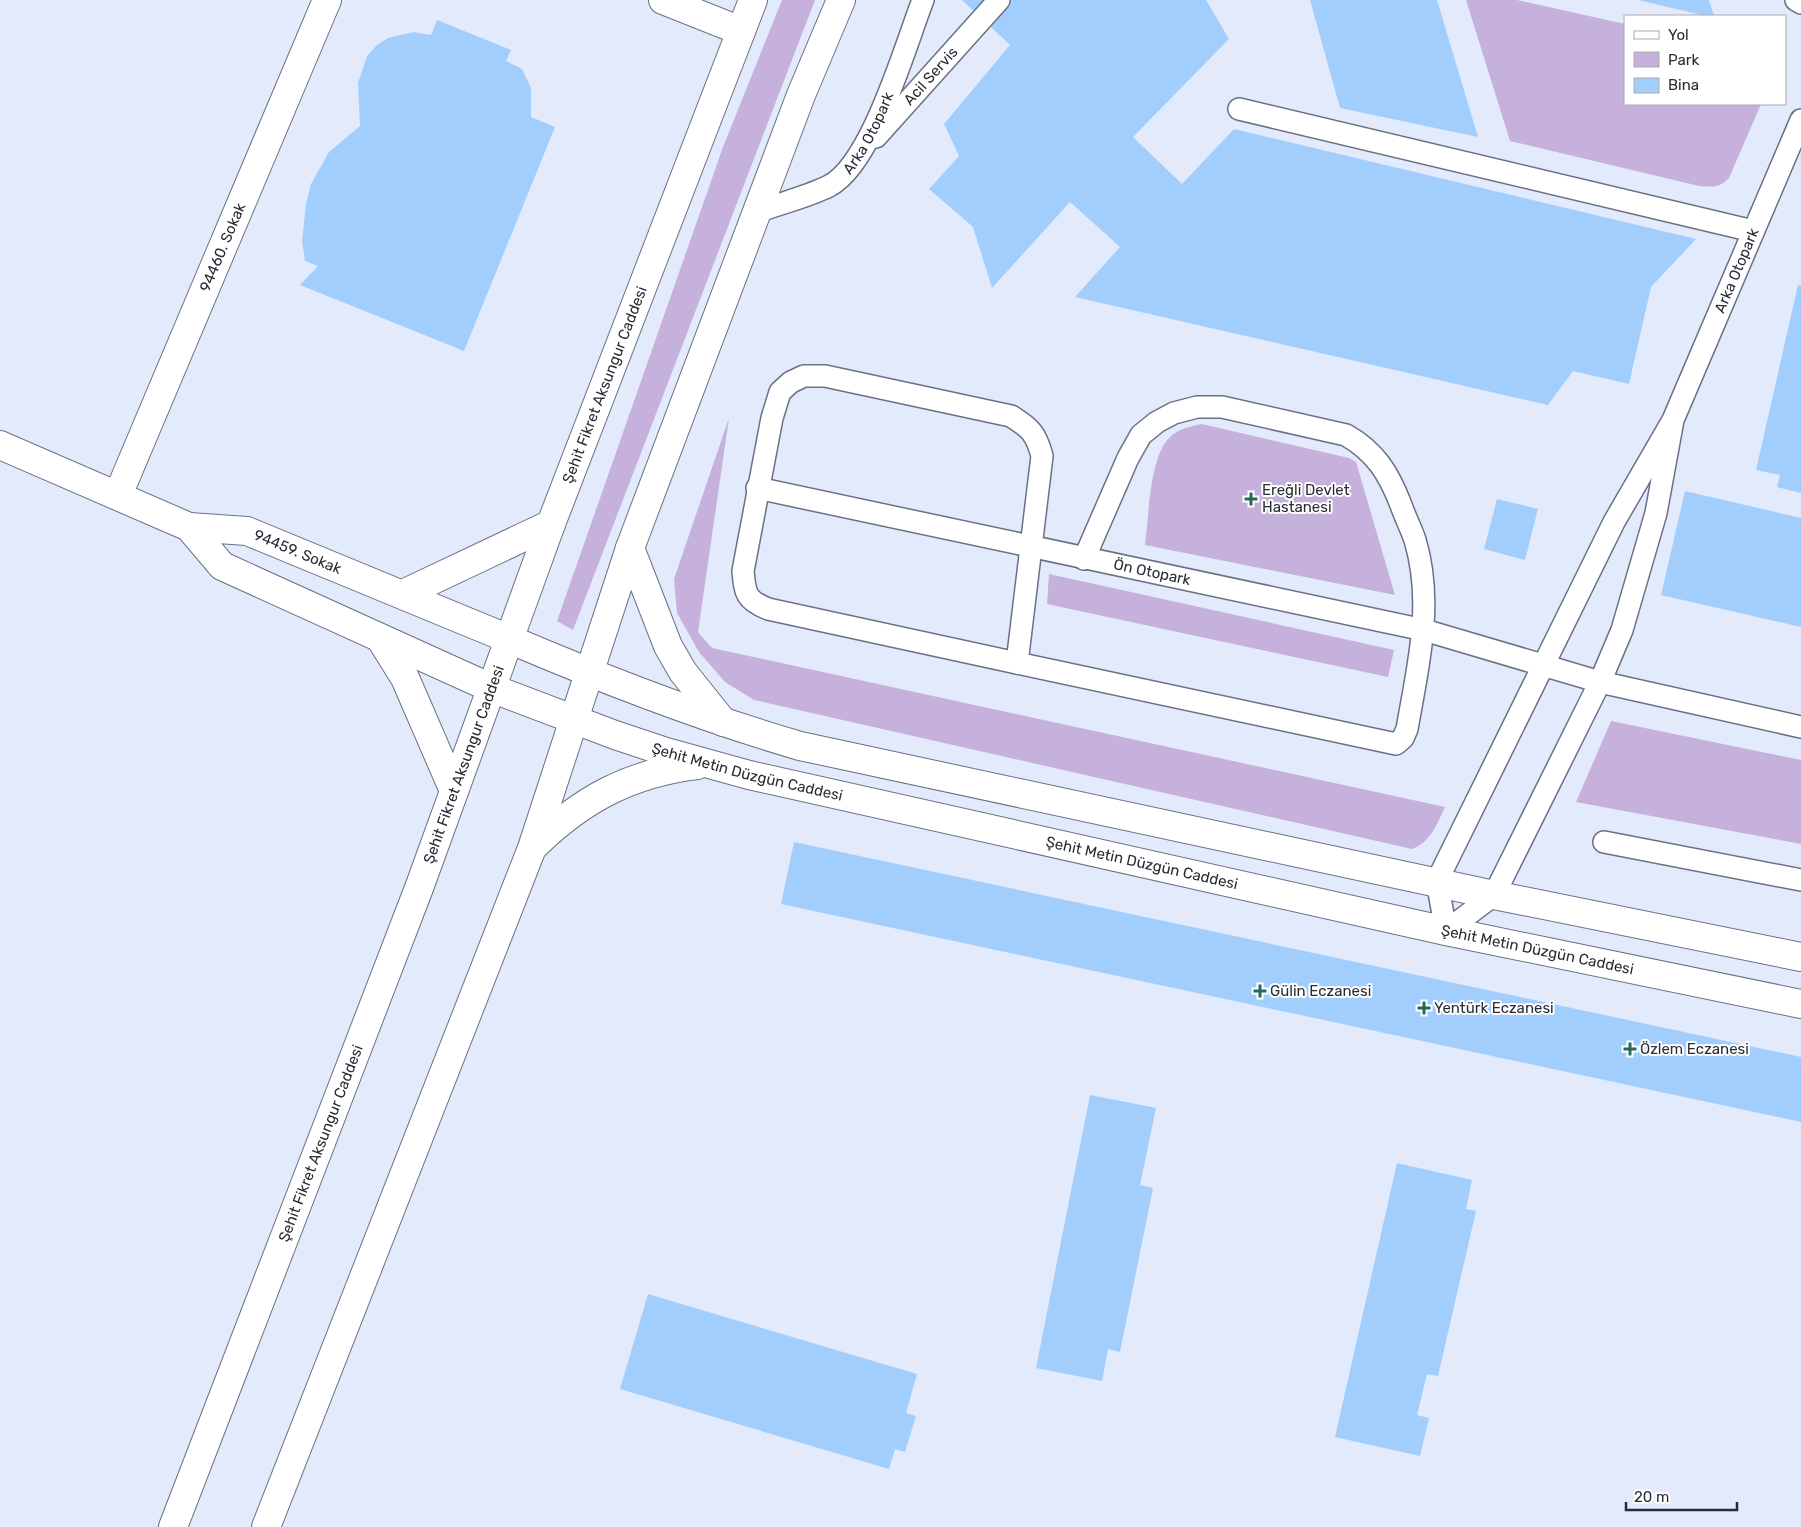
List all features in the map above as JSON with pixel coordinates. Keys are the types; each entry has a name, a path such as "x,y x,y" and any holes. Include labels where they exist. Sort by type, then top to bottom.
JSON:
{"main road":[{"name":"94460. Sokak","path":"118,495 327,0"},
{"path":"663,0 741,31"},
{"name":"Şehit Fikret Aksungur Caddesi","path":"173,1527 415,897 551,524 754,0"},
{"path":"266,1527 532,848 630,548 801,95 841,0"},
{"name":"94459. Sokak","path":"0,445 189,527 247,531 509,639"},
{"path":"403,594 551,524"},
{"name":"94459. Sokak","path":"189,527 222,566 491,688"},
{"path":"630,548 668,646 683,672 723,722"},
{"path":"380,638 405,678 454,791"},
{"path":"509,639 684,710 800,746 1438,881 1494,895 1801,956"},
{"name":"Şehit Metin Düzgün Caddesi","path":"491,688 640,744 759,777 1446,931 1801,1004"},
{"path":"532,848 557,824 612,788 664,769 709,764"}],"lane":[{"name":"Arka Otopark","path":"757,212 830,186 849,171 863,152 874,129 923,0"},
{"name":"Acil Servis","path":"863,152 999,0"},
{"path":"1796,0 1801,3"},
{"path":"1239,109 1753,231"},
{"name":"Arka Otopark","path":"1673,420 1753,231 1794,151 1801,120"},
{"path":"1017,663 1042,456 1038,439 1028,427 1011,416 978,407 825,376 804,376 790,382 780,392 772,418 757,488 743,571 745,591 752,603 768,609 1017,663 1396,744 1403,738 1407,728 1424,630 1422,575 1415,541 1387,474 1376,456 1362,444 1346,435 1222,407 1197,407 1174,413 1157,422 1141,435 1128,458 1084,559"},
{"path":"1673,420 1656,513 1622,630 1600,682 1494,895 1446,931 1438,881 1614,522 1673,420"},
{"name":"Ön Otopark","path":"757,488 1031,548 1424,630 1600,682 1801,727"},
{"path":"1604,842 1801,880"}],"green space":[{"path":"782,0 815,0 573,630 557,621 723,147"},
{"path":"1466,0 1517,0 1624,24 1624,105 1761,105 1729,178 1716,186 1699,186 1510,141"},
{"path":"729,418 698,632 712,648 1445,807 1436,826 1424,842 1412,849 754,700 725,682 699,652 677,613 674,579"},
{"path":"1202,424 1349,458 1356,462 1395,595 1145,545 1151,488 1158,458 1163,446 1177,432"},
{"path":"1049,574 1394,650 1388,677 1047,604"},
{"path":"1611,721 1801,760 1801,844 1576,802"}],"building":[{"path":"962,0 1206,0 1229,39 1133,137 1182,184 1234,129 1696,239 1651,287 1629,384 1573,371 1548,405 1075,297 1120,247 1070,202 992,288 973,227 929,189 959,156 944,124 1010,45"},
{"path":"1310,0 1437,0 1478,137 1340,108"},
{"path":"1638,0 1709,0 1714,15 1702,15"},
{"path":"437,20 511,50 506,61 522,69 531,88 531,117 555,127 464,351 300,285 318,266 305,261 302,241 306,204 311,184 329,152 360,126 358,83 367,56 377,45 388,38 414,32 431,35"},
{"path":"1798,285 1801,286 1801,493 1777,487 1780,475 1756,470"},
{"path":"1685,491 1801,518 1801,627 1661,595"},
{"path":"1497,499 1538,509 1525,560 1484,549"},
{"path":"794,842 1801,1057 1801,1122 781,904"},
{"path":"1090,1095 1156,1108 1140,1185 1153,1188 1120,1352 1108,1349 1102,1381 1036,1368"},
{"path":"1397,1163 1472,1180 1466,1209 1476,1211 1438,1376 1427,1374 1417,1415 1429,1418 1420,1456 1335,1437"},
{"path":"648,1294 917,1374 906,1413 916,1416 905,1452 895,1449 889,1469 620,1389"}],"place":[{"name":"Ereğli Devlet Hastanesi","path":"1251,499"},
{"name":"Gülin Eczanesi","path":"1260,991"},
{"name":"Yentürk Eczanesi","path":"1424,1008"},
{"name":"Özlem Eczanesi","path":"1630,1049"}]}
